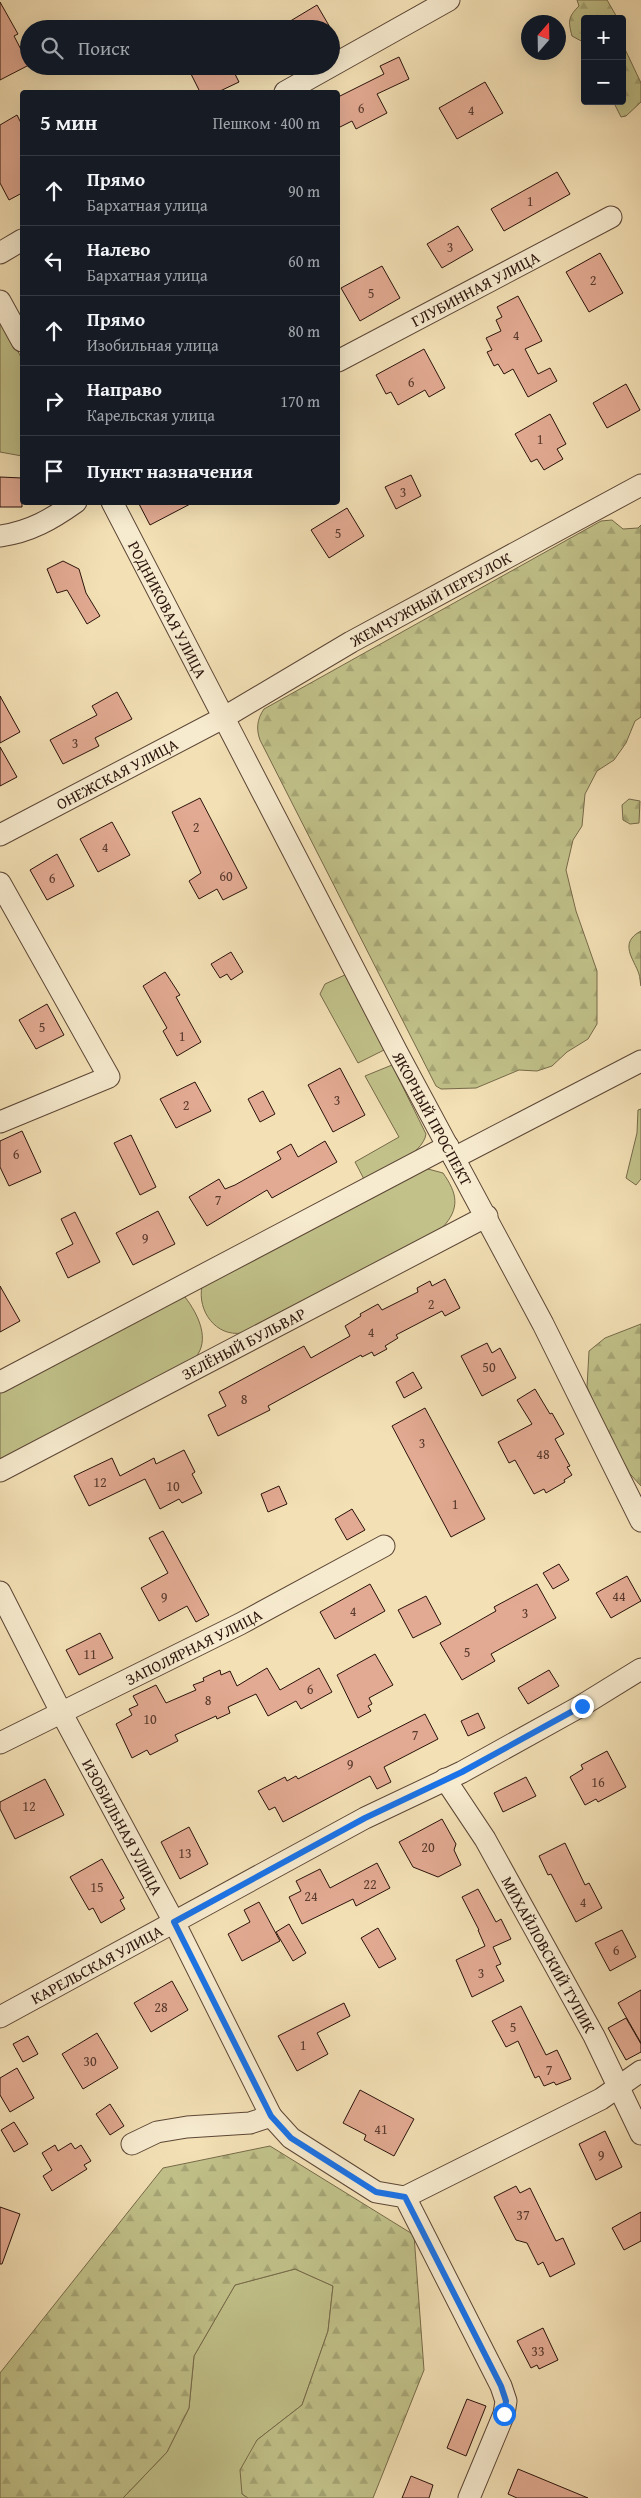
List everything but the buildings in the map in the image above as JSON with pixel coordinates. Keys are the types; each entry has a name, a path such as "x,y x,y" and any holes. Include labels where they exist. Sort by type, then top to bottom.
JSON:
{"street":[{"path":"340,61 449,0"},
{"path":"289,90 315,75"},
{"name":"ГЛУБИННАЯ УЛИЦА","path":"340,360 611,217"},
{"path":"0,253 20,241"},
{"path":"0,301 20,337"},
{"name":"ЖЕМЧУЖНЫЙ ПЕРЕУЛОК","path":"223,718 351,642 641,485"},
{"path":"0,536 17,534 48,522 72,505"},
{"name":"РОДНИКОВАЯ УЛИЦА","path":"114,505 223,718"},
{"name":"ОНЕЖСКАЯ УЛИЦА","path":"5,831 223,718"},
{"name":"ЯКОРНЫЙ ПРОСПЕКТ","path":"223,718 451,1152 487,1216 641,1521"},
{"path":"0,883 109,1077 0,1122"},
{"path":"0,1382 451,1152 641,1061"},
{"name":"ЗЕЛЁНЫЙ БУЛЬВАР","path":"0,1471 487,1216"},
{"name":"ЗАПОЛЯРНАЯ УЛИЦА","path":"0,1743 240,1624 384,1546"},
{"name":"ИЗОБИЛЬНАЯ УЛИЦА","path":"0,1592 61,1712 174,1922 271,2116 291,2138 376,2192 405,2197"},
{"name":"КАРЕЛЬСКАЯ УЛИЦА","path":"0,2016 365,1818 444,1779 582,1706 641,1669"},
{"name":"МИХАЙЛОВСКИЙ ТУПИК","path":"444,1779 485,1840 594,2036 641,2134"},
{"path":"469,2498 504,2414 506,2401 501,2386 405,2197 601,2099 641,2071"},
{"path":"132,2144 157,2132 187,2127 250,2123 271,2116"}],"green space":[{"path":"577,0 607,0 616,15 581,15 581,41 572,36 570,27 571,16 579,6"},
{"path":"626,51 641,83 641,102 626,116 621,117 615,105 626,105"},
{"path":"0,318 20,355 20,456 0,452"},
{"path":"612,520 623,529 638,528 641,525 641,717 635,721 626,743 614,760 597,771 585,794 582,826 573,840 566,870 576,911 597,971 597,1024 588,1039 567,1052 552,1066 537,1071 519,1070 476,1088 441,1089 436,1086 260,740 258,732 259,720 264,709 601,521"},
{"path":"629,799 640,801 639,823 630,824 623,820 622,805"},
{"path":"641,931 641,986 639,974 631,957 629,946 634,936"},
{"path":"347,974 386,1049 358,1063 320,994 325,984"},
{"path":"392,1065 426,1134 418,1149 401,1162 365,1181 355,1162 399,1137 365,1076"},
{"path":"641,1109 641,1179 636,1185 626,1178 637,1133 638,1110"},
{"path":"428,1169 443,1173 454,1194 455,1200 452,1214 442,1228 242,1333 224,1331 210,1320 202,1304 202,1286 419,1171"},
{"path":"180,1297 185,1297 190,1304 201,1327 202,1343 200,1351 195,1358 0,1461 0,1391"},
{"path":"641,1324 641,1486 619,1462 587,1387 589,1351 605,1338"},
{"path":"270,2146 414,2235 424,2370 373,2498 248,2498 242,2494 240,2470 257,2440 302,2405 328,2331 333,2286 295,2269 235,2285 194,2356 189,2408 167,2452 123,2498 0,2498 0,2373 163,2168"},
{"path":"295,2269 333,2286 328,2331 302,2405 257,2440 242,2494 248,2498 123,2498 167,2452 189,2408 194,2356 235,2285"}],"route":[{"path":"504,2414 506,2401 501,2386 405,2197 376,2192 291,2138 271,2116 174,1922 365,1818 422,1789 462,1772 582,1706"}]}
